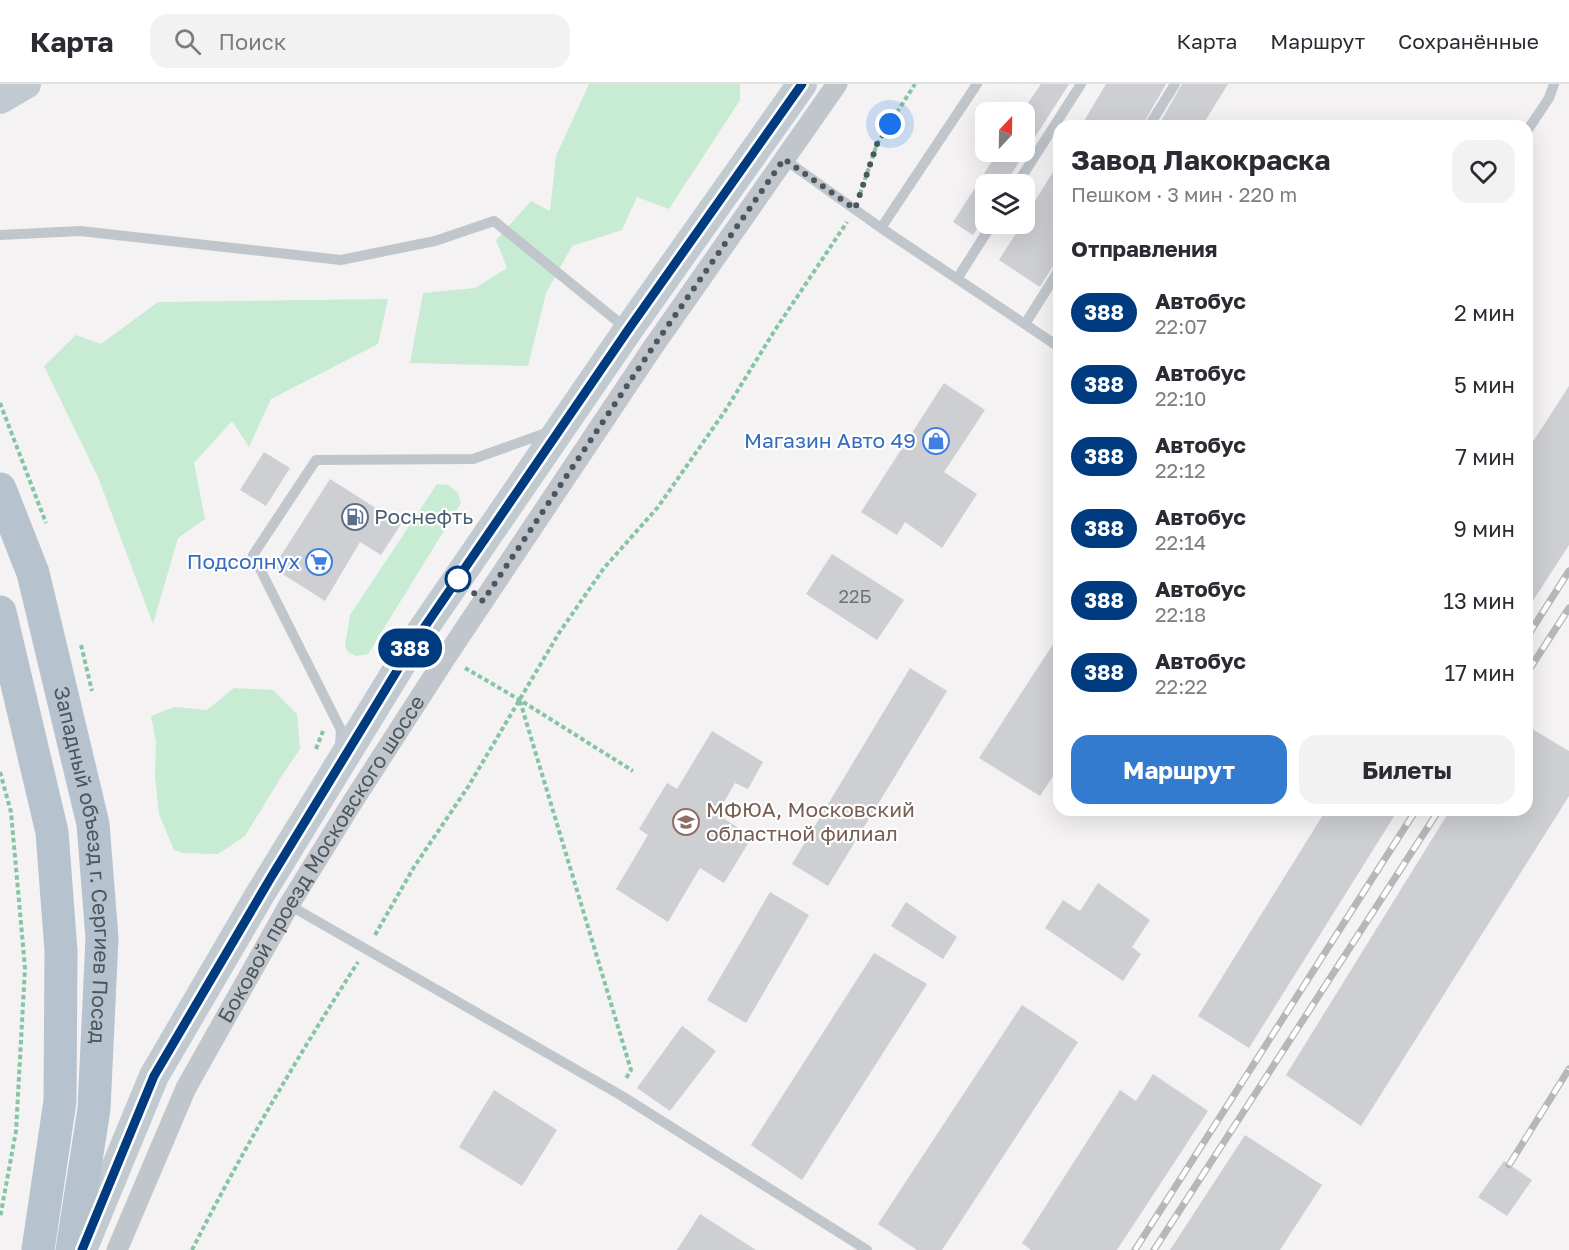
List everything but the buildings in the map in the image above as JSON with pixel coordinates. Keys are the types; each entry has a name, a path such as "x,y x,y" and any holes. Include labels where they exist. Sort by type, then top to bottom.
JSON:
{"main road":[{"path":"82,1250 154,1076 417,638 628,330 802,84"},
{"name":"Западный объезд г. Сергиев Посад","path":"0,489 33,573 93,824 102,938 95,1097 72,1250"},
{"name":"Западный объезд г. Сергиев Посад","path":"0,612 52,832 61,951 60,1101 38,1250"}],"street":[{"name":"Боковой проезд Московского шоссе","path":"117,1250 186,1088 289,904 446,657 651,350 837,84"}],"lane":[{"path":"881,228 977,84"},
{"path":"1058,120 1081,84"},
{"path":"1153,120 1175,84"},
{"path":"1533,122 1549,98 1554,84"},
{"path":"1023,174 1053,128"},
{"path":"784,159 881,228 1053,343"},
{"path":"0,235 80,231 341,260 435,241 494,221 628,330"},
{"path":"957,279 986,234"},
{"path":"1025,324 1053,280"},
{"path":"339,765 341,730 253,555 316,460 473,459 561,428"},
{"path":"289,904 617,1093 867,1250"}],"path":[{"path":"192,1250 245,1148 315,1029 367,949 414,867 468,787 559,633 604,568 658,507 725,411 855,209 877,144 915,84"},
{"path":"446,657 520,700 633,771"},
{"path":"520,700 631,1070 617,1093"},
{"path":"0,772 11,812 25,968 16,1131 0,1218"}],"green space":[{"path":"589,84 740,84 740,100 669,209 637,197 622,230 572,246 546,293 528,366 410,363 423,293 475,288 507,268 496,240 531,201 550,211 556,156"},
{"path":"388,299 378,344 271,399 249,447 232,421 194,463 205,519 178,538 153,624 98,477 44,366 76,335 101,344 158,302"},
{"path":"437,484 448,485 458,493 461,503 368,654 356,656 348,652 345,646 350,615"},
{"path":"234,688 273,690 297,714 300,749 245,836 218,854 182,853 174,850 159,814 155,777 156,742 151,716 174,707 207,710"}],"railway":[{"path":"1533,628 1569,571"},
{"path":"1533,664 1569,608"},
{"path":"1135,1250 1412,816"},
{"path":"1154,1250 1435,816"},
{"path":"1509,1165 1569,1069"}],"bus line":[{"name":"388","path":"82,1250 154,1076 312,809 417,638 628,330 802,84"}],"place":[{"name":"Магазин Авто 49","path":"936,441"},
{"name":"Роснефть","path":"355,517"},
{"name":"Подсолнух","path":"319,562"},
{"name":"МФЮА, Московский областной филиал","path":"686,822"}],"route":[{"path":"458,579 483,601 651,350 784,159 855,209 877,144 890,124"}]}
